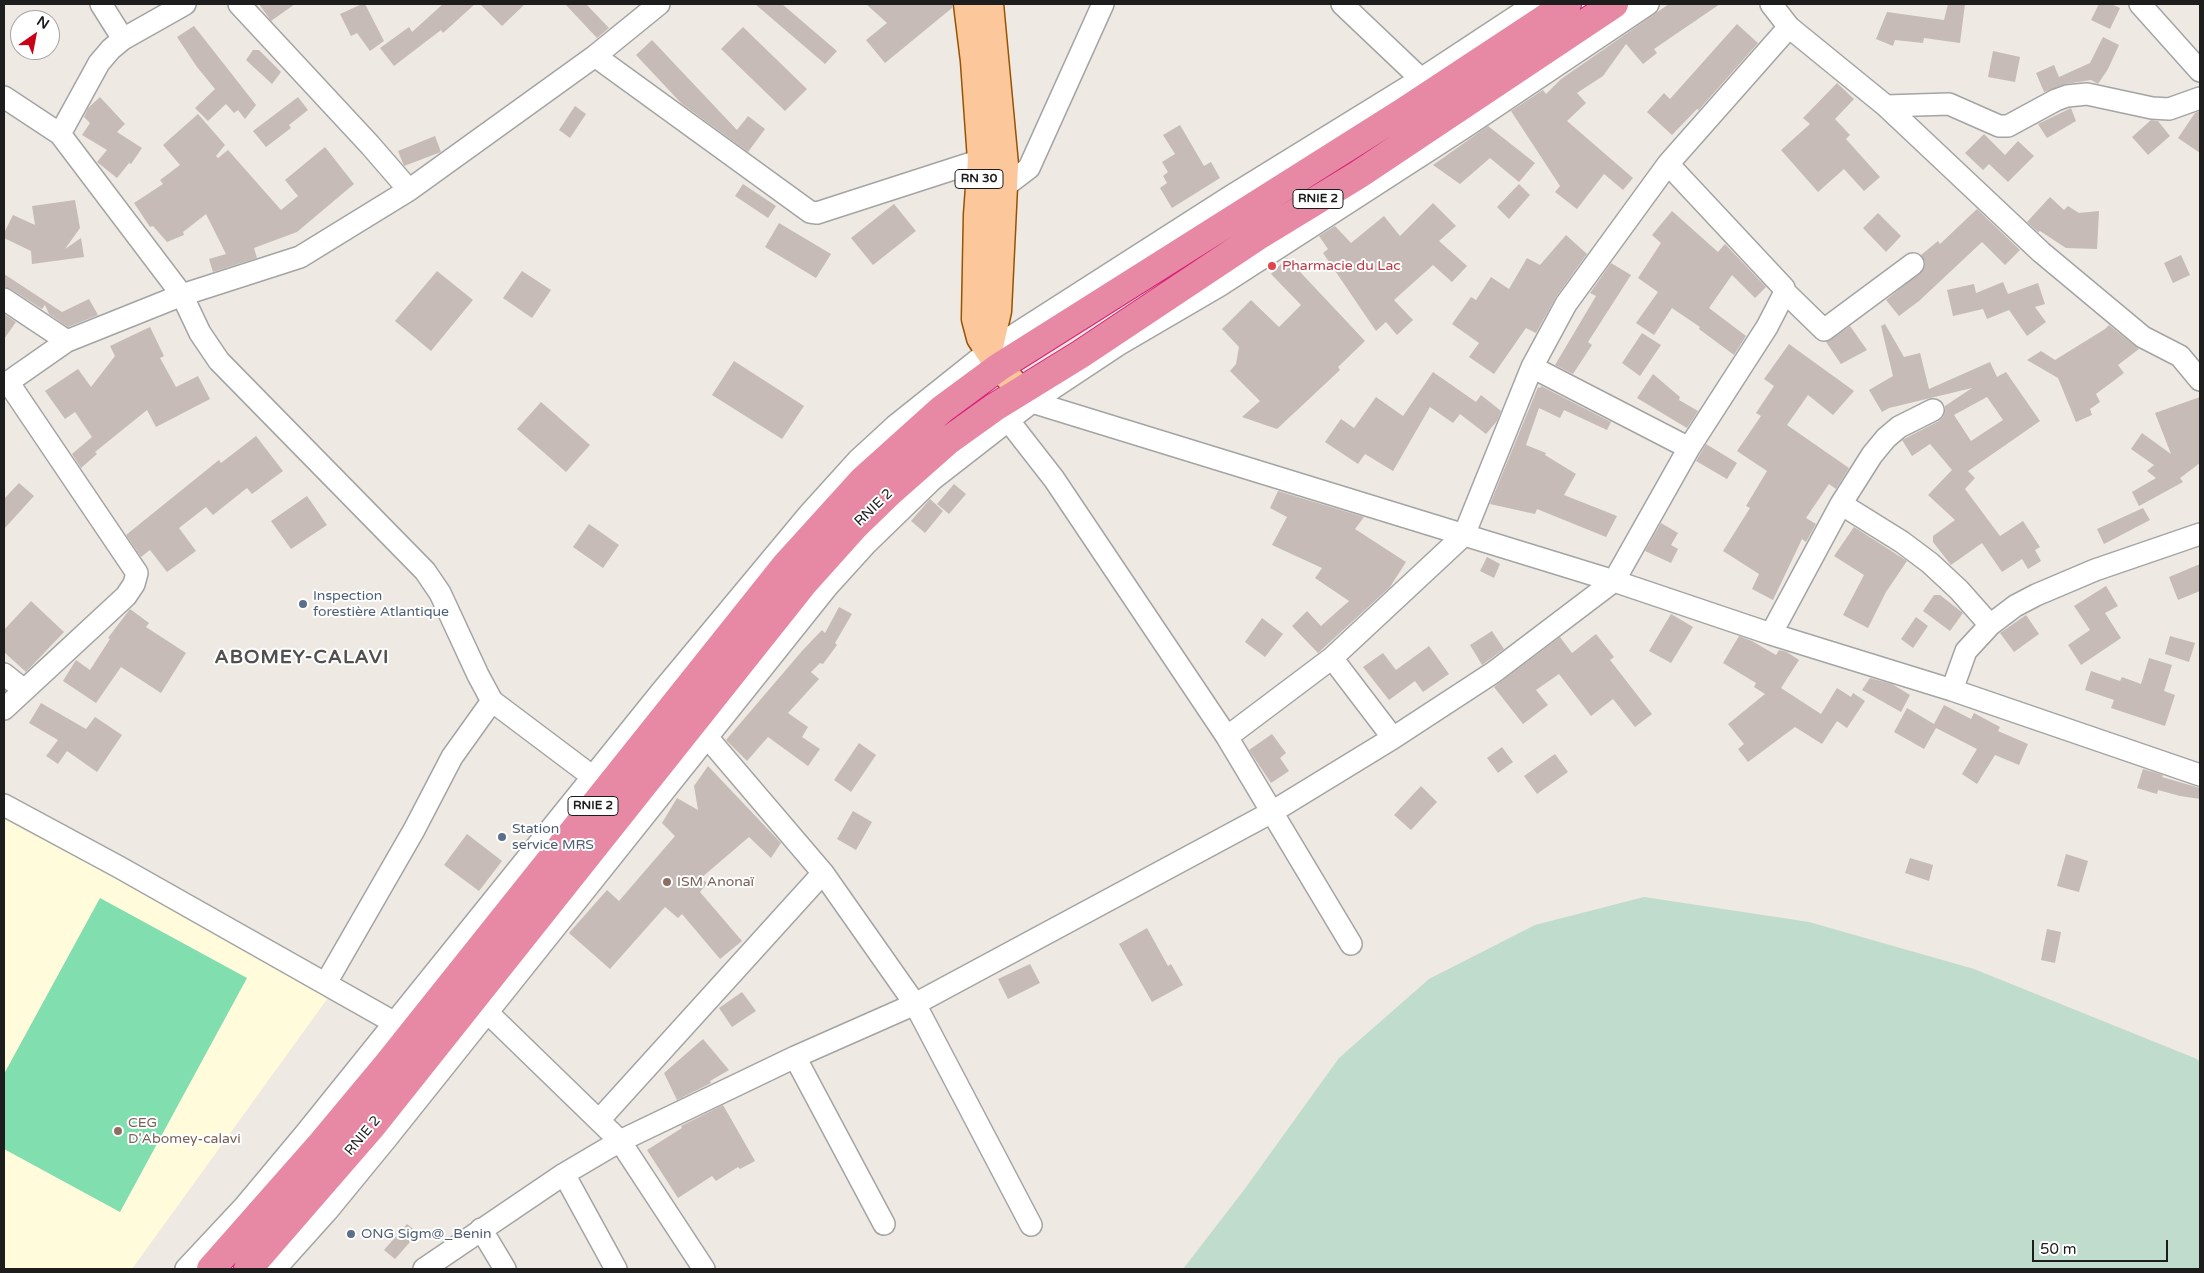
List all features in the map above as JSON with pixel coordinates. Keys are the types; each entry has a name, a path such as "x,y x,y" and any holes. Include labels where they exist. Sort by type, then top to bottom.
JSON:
{"highway":[{"name":"RNIE 2","path":"211,1269 322,1143 387,1065 779,574 819,526 863,480 994,360 1403,112 1567,4"},
{"name":"RNIE 2","path":"248,1269 372,1126 707,704 829,554 890,492 949,440 1026,396 1081,354 1258,236 1358,175 1614,4"}],"main road":[{"name":"RN 30","path":"967,4 974,61 981,160 977,215 975,319 980,338 994,360"},
{"name":"RN 30","path":"990,4 1006,165 994,360"},
{"path":"994,360 1026,396"}],"street":[{"path":"101,4 124,39"},
{"path":"60,134 99,62 111,49 124,39 185,4"},
{"path":"239,4 370,145 409,190"},
{"path":"4,709 126,596 134,584 137,573 6,384 67,341 182,295 300,257 409,190 595,56 659,4"},
{"path":"1004,187 1029,168 1103,4"},
{"path":"1342,4 1421,79"},
{"path":"186,1269 244,1207 593,777 832,487 895,426 1231,196 1421,79 1535,4"},
{"path":"275,1269 340,1195 827,587 861,550 933,479 1008,420 1026,396 1220,286 1457,132 1648,4"},
{"path":"1771,4 1789,27 1886,106 2041,252 2143,337 2180,356 2200,380"},
{"path":"2140,4 2200,71"},
{"path":"1227,737 1332,658 1464,535 1532,367 1566,304 1668,164 1789,27"},
{"path":"595,56 804,210 810,212 817,213 981,160"},
{"path":"1886,106 1949,104 1999,126 2008,126 2067,96 2087,94 2152,108 2169,109 2200,98"},
{"path":"4,98 60,134 182,295 200,333 219,361 425,571 440,592 492,701 593,777"},
{"path":"1668,164 1784,288 1785,292 1824,330 1913,264"},
{"path":"424,1269 564,1174 620,1141 795,1057 915,1004 1272,812 1393,738 1494,672 1614,582 1689,448 1768,326 1785,292"},
{"path":"4,299 67,341"},
{"path":"1532,367 1689,448"},
{"path":"1026,396 1952,690 2200,775"},
{"path":"1771,634 1841,504 1886,438 1899,427 1933,410"},
{"path":"1008,420 1054,478 1227,737 1351,944"},
{"path":"1841,504 1902,542 1930,563 1959,590 1990,625"},
{"path":"1952,690 1966,651 1990,625 2015,606 2044,591 2095,570 2200,534"},
{"path":"1332,658 1393,738"},
{"path":"4,674 24,690"},
{"path":"326,983 414,830 452,757 492,701"},
{"path":"707,737 823,873 915,1004 1031,1225"},
{"path":"4,805 395,1023"},
{"path":"600,1119 823,873"},
{"path":"486,1011 600,1119 620,1141 704,1269"},
{"path":"795,1057 884,1224"},
{"path":"564,1174 616,1269"},
{"path":"481,1229 505,1269"}],"shaded area":[{"name":"CEG D'Abomey-calavi","path":"4,806 330,995 132,1269 4,1269"}],"green space":[{"path":"1644,897 1809,922 1974,969 2197,1059 2200,1062 2200,1269 1183,1269 1244,1190 1339,1058 1429,979 1535,925"},
{"path":"100,898 247,978 120,1212 4,1149 4,1074"}],"building":[{"path":"259,4 295,4 271,21"},
{"path":"365,4 384,41 370,51 357,33 351,36 340,14"},
{"path":"443,4 475,4 443,33 441,30 394,66 380,48 409,27 412,32"},
{"path":"480,4 525,4 502,26"},
{"path":"565,4 586,4 609,28 597,38"},
{"path":"755,4 782,4 837,51 825,64"},
{"path":"866,4 952,4 952,8 885,63 866,40 887,23"},
{"path":"1669,4 1720,4 1654,49 1657,53 1643,64 1626,44 1603,76 1577,93 1586,103 1567,121 1633,178 1623,190 1604,174 1577,209 1555,192 1560,186 1511,111 1543,90 1546,94 1561,79"},
{"path":"1948,4 1965,4 1960,43 1924,38 1923,43 1895,40 1893,46 1876,39 1887,12 1944,20"},
{"path":"2099,4 2111,4 2120,8 2110,29 2091,20"},
{"path":"1737,24 1758,43 1699,110 1697,109 1672,135 1647,112 1664,93 1670,99"},
{"path":"194,26 256,105 245,119 238,110 234,113 226,104 208,121 195,108 215,89 197,67 177,37"},
{"path":"743,27 807,89 785,111 721,49"},
{"path":"2103,37 2119,45 2108,69 2098,84 2091,80 2066,84 2044,92 2036,73 2054,65 2059,77 2090,63"},
{"path":"652,40 737,130 748,116 765,129 748,152 681,103 636,55"},
{"path":"253,50 259,50 281,72 272,84 246,60"},
{"path":"1993,51 2020,57 2015,82 1988,77"},
{"path":"1837,83 1854,99 1835,119 1850,135 1846,139 1880,177 1864,191 1844,169 1818,192 1781,150 1810,124 1803,118"},
{"path":"100,97 125,124 117,132 142,148 131,164 129,163 117,178 97,162 107,150 82,135 90,123 84,117 88,108"},
{"path":"298,97 308,110 289,125 291,128 266,147 253,131"},
{"path":"575,106 586,114 570,138 559,130"},
{"path":"2071,108 2076,121 2047,138 2038,124"},
{"path":"2200,111 2200,153 2178,138 2195,113"},
{"path":"198,114 225,145 216,156 218,158 228,150 281,210 298,196 285,180 325,147 354,184 297,232 254,248 257,258 213,272 209,259 226,254 206,214 183,232 184,235 167,242 153,226 150,227 134,203 163,184 160,180 180,165 163,145"},
{"path":"2151,120 2158,121 2170,136 2148,155 2132,137"},
{"path":"1180,125 1204,166 1211,162 1220,178 1172,208 1160,188 1167,183 1163,176 1168,172 1162,162 1175,154 1163,135"},
{"path":"1488,126 1535,163 1519,182 1490,158 1460,184 1433,165"},
{"path":"1984,134 2005,155 2018,141 2034,156 2008,182 1989,164 1983,170 1965,153"},
{"path":"435,136 441,152 404,166 398,151"},
{"path":"743,184 776,206 768,218 735,196"},
{"path":"1519,184 1530,195 1509,219 1497,207"},
{"path":"2050,197 2064,210 2068,206 2079,213 2099,211 2097,249 2066,248 2040,231 2038,232 2027,222"},
{"path":"75,200 80,228 65,249 81,238 84,257 32,264 31,251 4,238 4,233 13,215 35,225 32,206"},
{"path":"1433,203 1456,226 1439,241 1467,266 1452,282 1433,265 1394,300 1413,320 1397,335 1386,322 1376,331 1323,253 1328,249 1319,236 1335,226 1351,243 1384,216 1400,236"},
{"path":"894,204 916,231 873,265 851,238"},
{"path":"1977,209 2020,250 2005,265 1982,242 1919,301 1899,316 1886,300 1924,269 1925,262 1921,255 1938,241 1940,244"},
{"path":"1672,211 1718,252 1725,244 1766,287 1755,298 1732,275 1709,308 1746,336 1734,355 1699,329 1700,327 1672,308 1654,335 1636,323 1658,292 1638,278 1661,243 1652,235"},
{"path":"1878,213 1901,236 1886,252 1863,228"},
{"path":"779,223 831,254 816,278 765,247"},
{"path":"1566,235 1587,254 1556,297 1536,333 1526,328 1494,374 1469,357 1479,343 1452,324 1471,297 1476,300 1491,277 1509,289 1527,258 1540,265"},
{"path":"2181,255 2190,275 2173,283 2164,263"},
{"path":"1287,258 1365,341 1338,367 1340,370 1277,429 1242,417 1260,401 1230,371 1236,364 1239,347 1222,329 1251,300 1279,327 1301,305 1271,274"},
{"path":"1611,263 1631,275 1588,342 1592,345 1573,374 1555,365 1596,296 1590,293"},
{"path":"437,271 473,300 431,351 395,321"},
{"path":"522,271 551,290 532,318 503,298"},
{"path":"4,274 62,312 89,299 98,315 68,327 49,314 45,305 42,309 11,289 4,287"},
{"path":"2003,282 2008,294 2038,283 2045,304 2035,307 2046,322 2027,336 2009,310 1987,319 1983,309 1953,316 1947,290 1974,284 1976,293"},
{"path":"4,314 16,322 4,339"},
{"path":"1885,324 1904,357 1920,353 1929,389 1990,362 1997,377 2006,372 2040,421 1968,471 1975,478 1965,489 2000,536 2023,521 2040,547 2035,550 2041,561 2028,569 2022,559 2002,572 1982,543 1951,565 1933,542 1933,536 1955,520 1928,495 1952,470 1930,444 1912,456 1902,440 1939,421 1944,416 1945,406 1972,388 1889,408 1882,412 1869,390 1893,376 1881,326","holes":["1987,397 2003,420 1971,441 1954,415"]},
{"path":"2109,325 2139,349 2118,365 2124,373 2096,394 2100,402 2090,409 2092,415 2076,422 2058,378 2027,360 2041,351 2055,360"},
{"path":"1850,326 1867,350 1841,364 1826,342"},
{"path":"150,327 164,356 160,358 176,387 198,376 210,399 156,427 147,410 95,452 97,454 81,468 72,454 92,437 75,412 65,419 45,391 78,369 91,387 115,356 110,346"},
{"path":"1642,333 1661,345 1640,376 1622,363"},
{"path":"1789,344 1854,391 1833,415 1808,395 1787,425 1849,468 1836,489 1829,484 1806,518 1816,524 1806,542 1802,539 1773,600 1752,589 1759,574 1723,551 1750,508 1746,506 1767,471 1737,451 1761,416 1756,413 1774,386 1764,379"},
{"path":"734,361 804,406 782,439 712,395"},
{"path":"1433,372 1476,402 1481,395 1501,411 1497,421 1486,434 1460,414 1453,423 1430,407 1393,471 1365,454 1358,464 1325,442 1341,419 1354,428 1376,397 1403,416"},
{"path":"1653,374 1680,397 1679,400 1698,411 1687,428 1637,398"},
{"path":"1541,386 1611,422 1607,430 1564,410 1560,418 1539,408 1526,445 1546,453 1545,455 1576,474 1564,495 1617,516 1606,537 1537,509 1535,514 1490,504 1538,387 1540,388"},
{"path":"2200,397 2200,463 2180,478 2183,482 2139,506 2132,492 2156,478 2147,471 2154,465 2131,449 2142,433 2171,454 2155,413"},
{"path":"541,402 590,445 566,472 517,429"},
{"path":"256,436 283,471 252,494 247,488 213,515 206,507 179,528 196,551 167,572 150,550 141,557 126,535 219,460 221,463"},
{"path":"1706,444 1737,463 1727,479 1696,461"},
{"path":"19,483 34,496 4,529 4,499"},
{"path":"954,484 966,494 949,514 937,504"},
{"path":"1278,491 1364,517 1355,529 1406,562 1390,587 1318,653 1292,626 1307,611 1321,626 1349,601 1315,578 1322,568 1272,545 1287,517 1270,508"},
{"path":"307,496 327,525 291,549 271,521"},
{"path":"930,499 943,511 925,533 911,521"},
{"path":"2143,508 2150,520 2104,544 2097,529"},
{"path":"1661,523 1678,533 1671,545 1678,549 1671,563 1645,551"},
{"path":"589,524 619,545 603,568 573,547"},
{"path":"1854,527 1907,561 1886,592 1868,628 1843,615 1864,575 1834,556"},
{"path":"1487,557 1500,564 1494,578 1480,571"},
{"path":"2200,564 2200,591 2178,600 2169,577"},
{"path":"2106,586 2118,606 2105,613 2121,638 2081,665 2068,645 2090,630 2074,606"},
{"path":"1934,595 1940,595 1963,613 1950,631 1923,611"},
{"path":"31,601 64,632 26,672 4,652 4,630"},
{"path":"839,607 852,614 835,643 837,645 823,664 820,663 811,672 819,679 788,713 808,727 802,737 820,749 808,766 768,737 747,761 726,740 802,651 822,630 825,633"},
{"path":"130,609 149,623 146,627 186,653 161,693 121,667 96,703 63,681 76,660 90,670 110,639 108,638"},
{"path":"1671,614 1693,627 1671,663 1649,651"},
{"path":"2026,615 2039,634 2014,652 2000,633"},
{"path":"1916,617 1928,626 1913,648 1901,639"},
{"path":"1262,618 1283,634 1265,657 1245,642"},
{"path":"1492,631 1504,649 1482,665 1470,645"},
{"path":"1596,634 1614,657 1610,660 1652,714 1635,727 1613,699 1591,716 1559,674 1536,690 1548,705 1523,724 1494,687 1560,637 1572,653"},
{"path":"1739,636 1776,655 1779,650 1787,652 1799,660 1781,688 1821,714 1837,688 1851,697 1853,693 1865,701 1847,728 1837,721 1822,744 1795,727 1748,762 1738,749 1744,744 1728,724 1765,694 1754,687 1756,683 1723,663"},
{"path":"2170,636 2195,643 2189,662 2165,654"},
{"path":"1429,646 1449,674 1423,692 1415,681 1389,700 1363,667 1383,653 1396,670"},
{"path":"2149,658 2172,665 2164,691 2175,695 2165,726 2111,708 2114,700 2085,690 2091,671 2120,681 2122,677 2141,684"},
{"path":"1870,678 1892,684 1910,695 1901,712 1862,690"},
{"path":"41,703 86,729 95,717 122,735 97,772 67,751 58,764 46,756 58,740 29,723"},
{"path":"1944,705 1971,719 1974,713 2000,727 1998,731 2028,744 2019,765 1995,755 1977,784 1962,774 1977,749 1936,728 1924,749 1894,732 1907,708 1934,724"},
{"path":"1272,734 1286,753 1280,758 1289,771 1271,783 1249,750"},
{"path":"859,743 876,755 851,792 834,780"},
{"path":"1502,747 1513,762 1498,773 1487,758"},
{"path":"1555,754 1568,772 1537,794 1524,776"},
{"path":"708,766 781,843 771,858 749,837 701,878 707,883 700,892 742,941 720,959 682,914 678,918 665,907 610,969 569,933 607,890 619,901 675,836 662,823 677,798 698,810 694,786"},
{"path":"2143,769 2163,775 2162,777 2200,788 2200,799 2158,790 2157,794 2137,788"},
{"path":"1421,786 1437,802 1411,830 1394,815"},
{"path":"853,811 872,822 856,850 837,839"},
{"path":"467,834 502,861 479,891 444,865"},
{"path":"2066,854 2088,861 2079,892 2057,886"},
{"path":"1910,858 1933,865 1929,881 1905,873"},
{"path":"1147,928 1168,966 1171,964 1183,985 1152,1002 1119,944"},
{"path":"2047,929 2061,932 2055,963 2041,960"},
{"path":"1030,964 1040,983 1008,999 998,979"},
{"path":"742,992 756,1011 732,1027 719,1008"},
{"path":"703,1039 729,1070 710,1081 711,1083 677,1100 664,1073"},
{"path":"723,1105 755,1161 740,1169 738,1167 716,1181 712,1176 678,1198 647,1150 682,1128 681,1126"},
{"path":"407,1224 418,1233 395,1259 384,1250"}],"place":[{"name":"Pharmacie du Lac","path":"1272,266"},
{"name":"Inspection forestière Atlantique","path":"303,604"},
{"name":"Station service MRS","path":"502,837"},
{"name":"ISM Anonaï","path":"667,882"},
{"name":"CEG D'Abomey-calavi","path":"118,1131"},
{"name":"ONG Sigm@_Benin","path":"351,1234"}],"district":[{"name":"ABOMEY-CALAVI","path":"302,658"}]}
